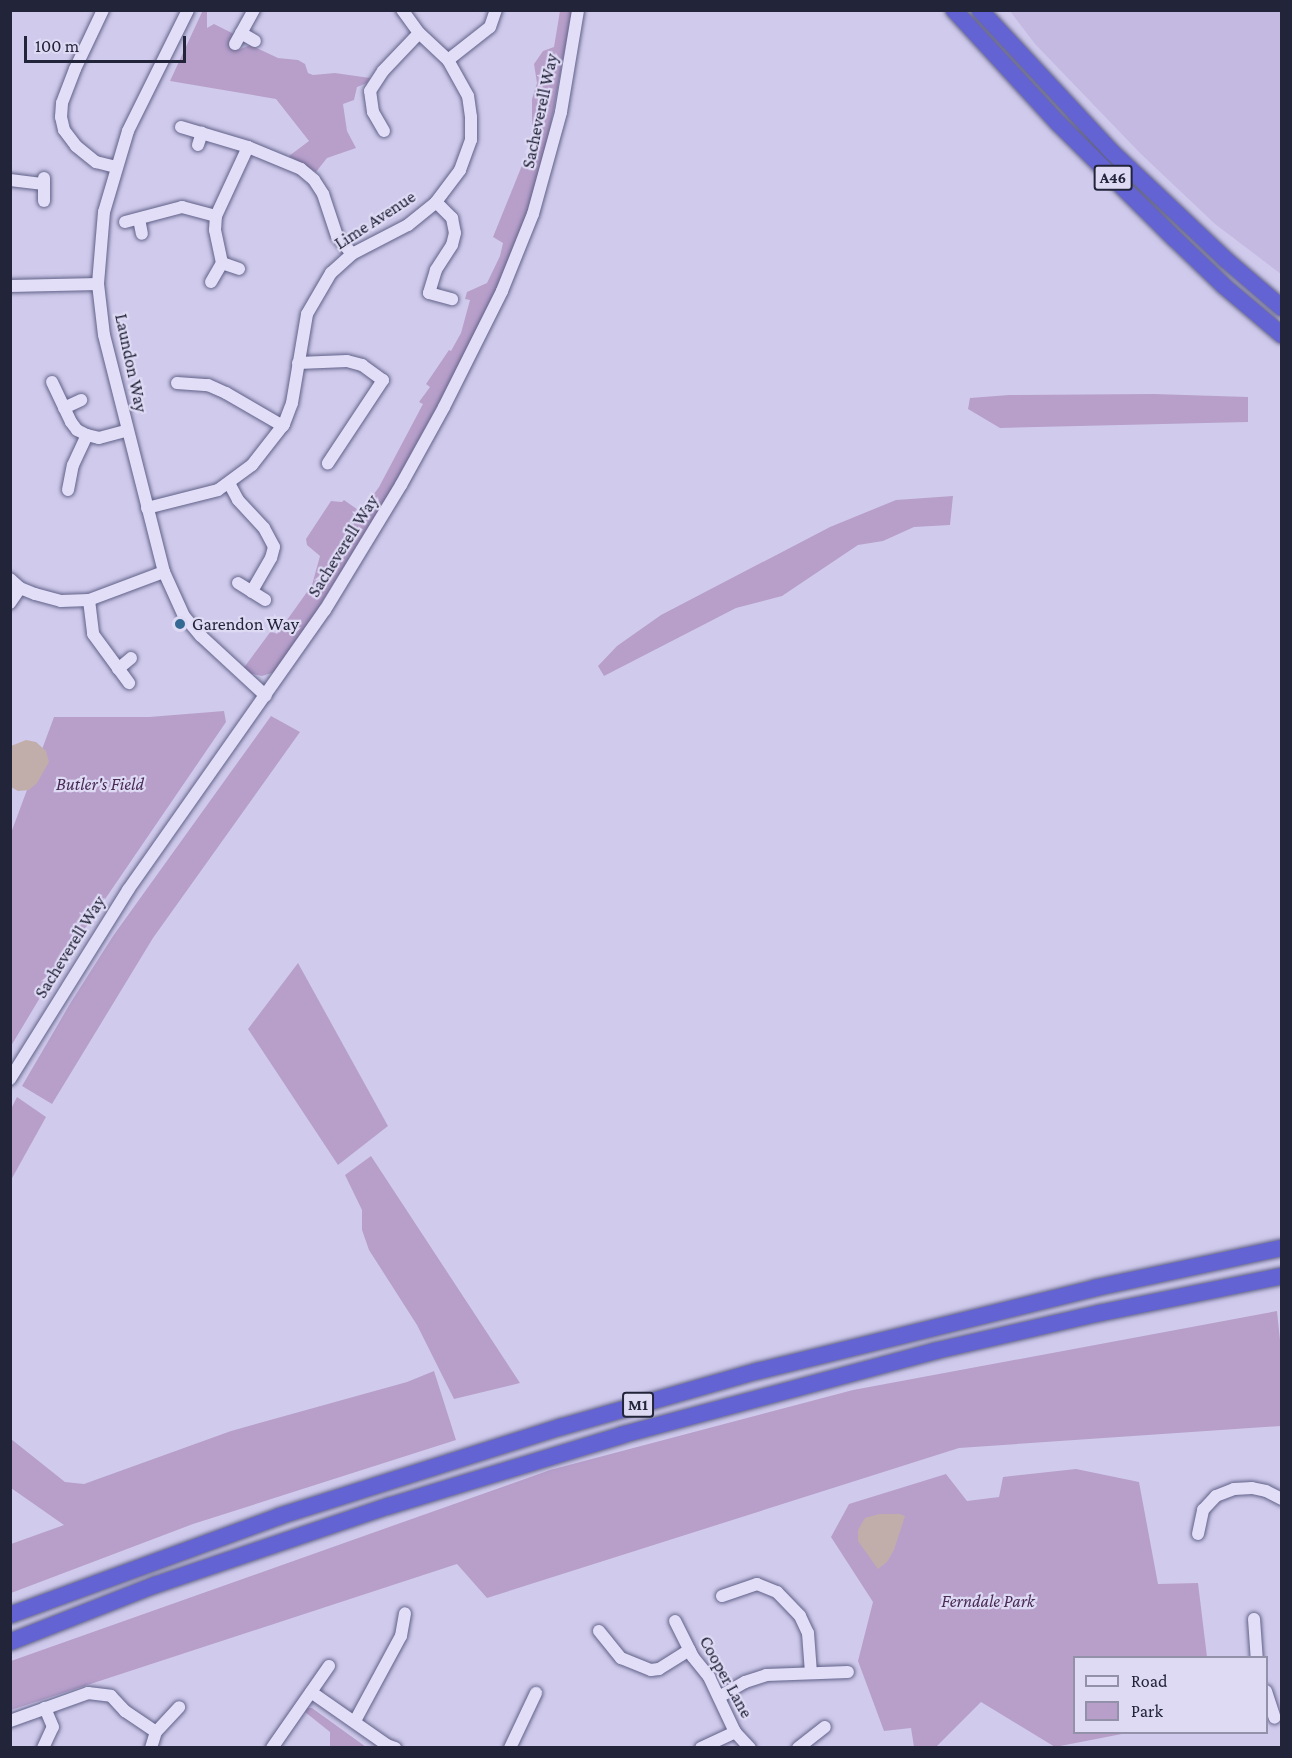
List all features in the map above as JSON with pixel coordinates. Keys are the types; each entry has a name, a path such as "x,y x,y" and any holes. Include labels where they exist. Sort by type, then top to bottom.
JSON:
{"highway":[{"name":"A46","path":"954,10 1058,123 1175,240 1281,335"},
{"name":"A46","path":"980,10 1113,153 1225,259 1281,308"},
{"name":"M1","path":"10,1615 280,1516 561,1427 758,1371 1095,1288 1281,1248"},
{"name":"M1","path":"10,1642 166,1581 389,1506 622,1435 934,1351 1100,1313 1281,1276"}],"street":[{"path":"103,10 75,69 62,103 61,117 64,130 76,146 96,162 116,168"},
{"name":"Laundon Way","path":"188,10 128,131 104,212 98,284 104,336 126,431 164,572 189,623 220,656 266,696"},
{"path":"254,10 238,39 255,41"},
{"name":"Lime Avenue","path":"147,508 207,494 229,483 252,465 282,426 292,403 307,314 331,273 352,254 408,225 436,202 460,170 471,140 468,96 448,60 419,33 402,10"},
{"path":"448,60 490,27 496,10"},
{"name":"Sacheverell Way","path":"10,1079 128,890 320,618 402,484 502,291 522,244 546,172 561,112 578,10"},
{"path":"384,130 373,112 370,91 382,71 419,33"},
{"path":"181,127 248,147 301,168 314,180 323,194 337,236 352,254"},
{"path":"198,145 202,132"},
{"path":"211,282 222,263 215,230 216,216 248,147"},
{"path":"10,180 44,180 44,201"},
{"path":"436,202 452,218 455,232 452,245 436,270 429,293 452,299"},
{"path":"125,222 182,207 216,216"},
{"path":"139,219 142,234"},
{"path":"222,263 239,269"},
{"path":"10,286 98,284"},
{"path":"298,363 362,364 383,380 328,463"},
{"path":"177,383 210,380 226,393 282,426"},
{"path":"52,382 77,430 99,438 126,431"},
{"path":"64,408 81,400"},
{"path":"68,490 73,465 87,435"},
{"path":"229,483 238,500 264,528 274,547 272,558 252,592"},
{"path":"10,579 20,588 61,601 89,600 164,572"},
{"path":"238,583 265,600"},
{"path":"10,603 20,588"},
{"path":"89,600 93,634 129,682"},
{"path":"118,669 130,658"},
{"path":"1198,1534 1203,1510 1216,1496 1234,1489 1252,1488 1266,1491 1281,1499"},
{"path":"722,1596 757,1584 777,1592 800,1616 808,1634 811,1672"},
{"path":"355,1721 401,1636 405,1613"},
{"path":"1254,1619 1257,1656"},
{"name":"Cooper Lane","path":"675,1621 690,1650 720,1697 735,1732 750,1748"},
{"path":"599,1631 621,1658 651,1670 659,1669 690,1650"},
{"path":"272,1748 329,1666"},
{"path":"720,1697 745,1682 766,1675 848,1672"},
{"path":"311,1692 387,1745 395,1748"},
{"path":"10,1721 88,1693 111,1696 125,1711 156,1732"},
{"path":"510,1748 536,1693"},
{"path":"1268,1698 1274,1718"},
{"path":"151,1748 156,1732 179,1707"},
{"path":"43,1748 53,1727 45,1708"},
{"path":"798,1748 825,1727"},
{"path":"700,1748 735,1732"}],"shaded area":[{"path":"1010,11 1281,11 1281,274 1215,224 1141,154 1035,44"},
{"path":"26,740 36,742 46,751 49,762 37,783 29,790 18,791 11,787 11,746"},
{"path":"879,1514 905,1516 894,1550 887,1562 878,1569 858,1541 858,1530 865,1518"}],"green space":[{"path":"203,10 207,11 207,28 214,24 234,34 230,46 238,50 250,45 278,58 298,60 305,64 308,73 313,75 335,73 370,78 367,83 357,87 354,100 343,104 347,131 356,148 327,158 316,172 289,156 309,141 276,99 170,81"},
{"path":"560,11 572,11 547,145 527,213 494,296 469,348 386,499 304,631 275,672 262,676 249,673 243,669 271,631 277,634 312,585 320,556 307,545 306,539 331,501 342,502 344,500 361,512 379,487 423,404 419,402 430,387 426,384 449,350 451,351 461,333 470,300 465,299 467,292 487,283 500,256 503,243 493,237 525,158 533,162 542,130 532,125 532,99 537,83 534,64 543,51 554,47"},
{"path":"1154,394 1248,397 1248,422 1000,428 968,409 970,398 1009,395"},
{"path":"953,496 950,525 914,527 883,541 858,545 782,596 736,608 604,676 598,666 617,646 661,615 830,527 896,500"},
{"name":"Butler's Field","path":"224,711 226,722 56,971 11,1046 11,833 54,717 149,717"},
{"path":"271,716 300,732 153,938 52,1104 22,1086 113,936"},
{"path":"298,963 388,1126 338,1165 248,1029"},
{"path":"17,1097 46,1117 11,1180 11,1109"},
{"path":"371,1156 520,1383 454,1399 417,1325 369,1250 362,1230 362,1210 345,1175"},
{"path":"1277,1311 1282,1360 1281,1426 959,1448 487,1598 457,1564 11,1710 11,1661 550,1470 853,1390"},
{"path":"434,1371 456,1440 193,1524 11,1593 11,1544 64,1525 11,1488 11,1439 65,1482 84,1484 231,1431 407,1382"},
{"name":"Ferndale Park","path":"1076,1469 1139,1482 1158,1584 1198,1583 1207,1656 1073,1656 1073,1734 1122,1734 1055,1747 981,1702 936,1747 914,1747 911,1728 884,1731 858,1661 873,1602 831,1537 849,1504 946,1474 967,1501 999,1497 1003,1477"},
{"path":"307,1708 312,1708 366,1747 330,1747 330,1732 305,1712"}],"place":[{"name":"Garendon Way","path":"180,624"}]}
